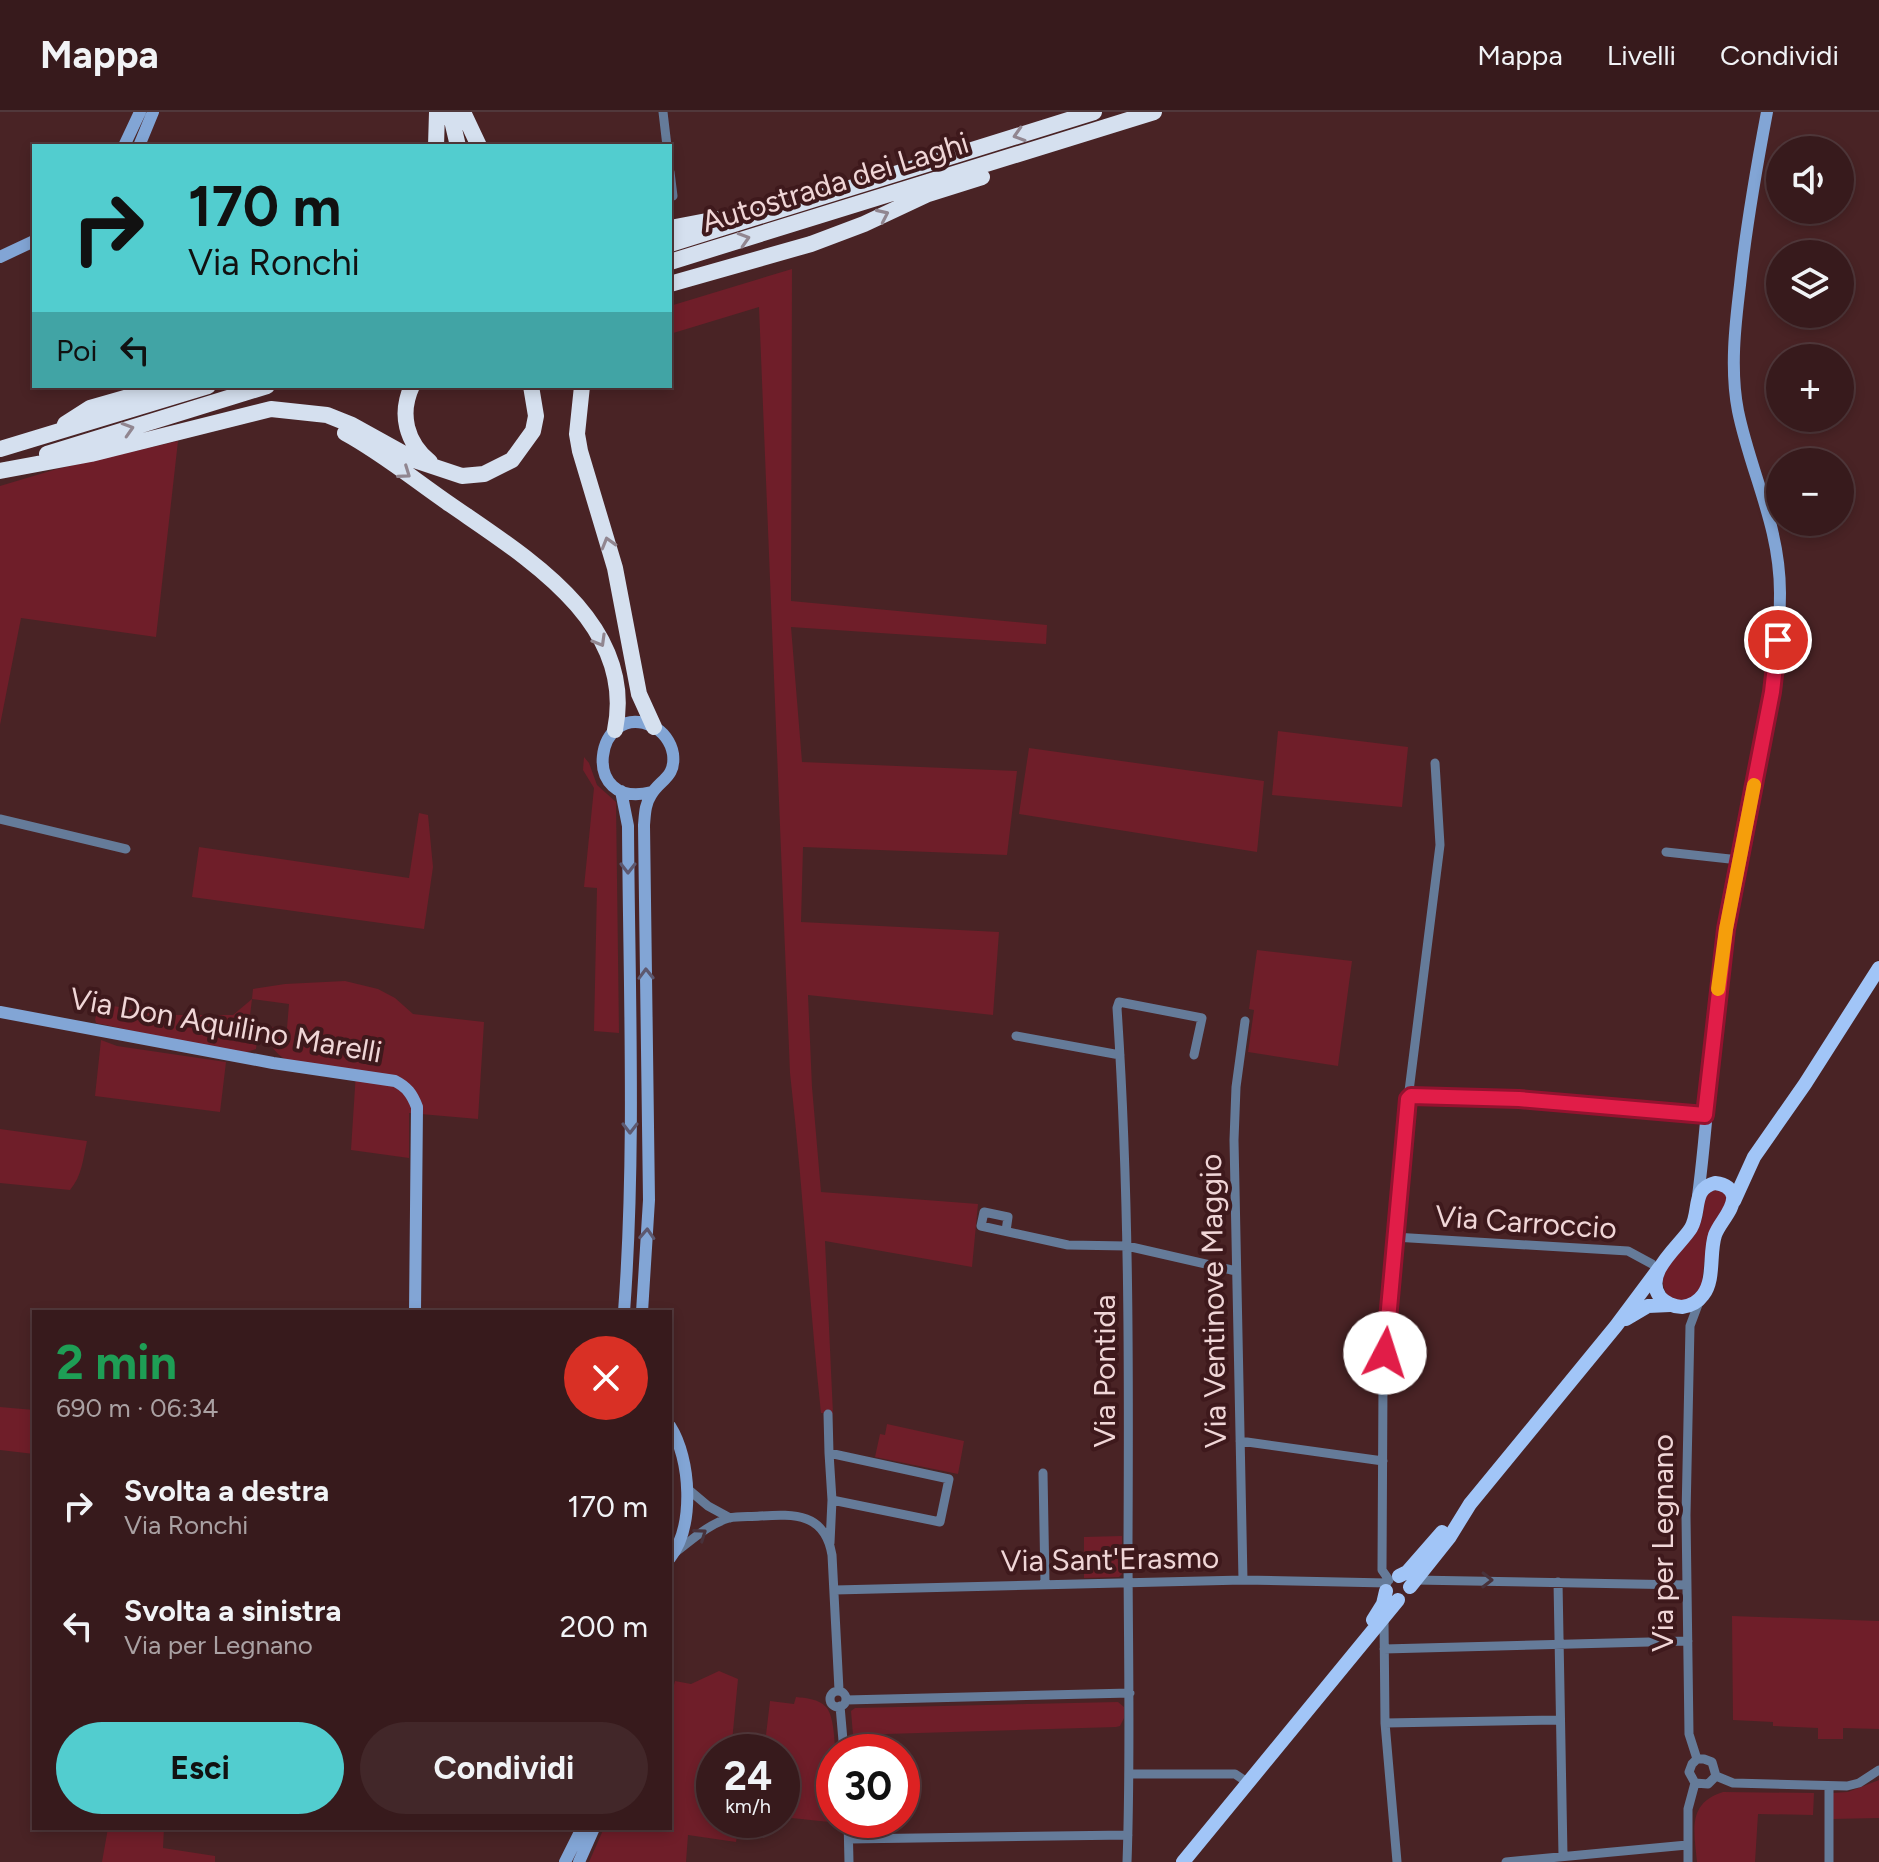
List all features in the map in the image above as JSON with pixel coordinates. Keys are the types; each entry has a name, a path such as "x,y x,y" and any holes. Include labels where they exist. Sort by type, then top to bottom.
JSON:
{"highway":[{"path":"436,144 437,112"},
{"path":"450,112 458,144"},
{"path":"463,112 478,144"},
{"name":"Autostrada dei Laghi","path":"672,243 1094,112"},
{"name":"Autostrada dei Laghi","path":"672,261 1154,112"},
{"path":"672,283 811,244 864,224 928,194 987,175 1095,130"},
{"path":"672,228 785,206"},
{"path":"672,290 754,261"},
{"path":"50,434 90,408 160,388"},
{"path":"0,449 201,388"},
{"path":"0,470 261,388"},
{"path":"411,388 404,416 407,431 419,452 445,471"},
{"path":"0,470 91,454 271,409 327,415 352,425 417,461 462,476 484,474 512,460 533,431 536,416 531,388"},
{"path":"582,388 578,410 580,451 615,568 639,694 654,727"},
{"path":"231,419 275,415 321,422 338,429 359,440 539,567 568,593 604,647 618,687 620,709 615,730"}],"main road":[{"path":"1291,1728 1398,1583 1470,1504 1616,1326 1656,1266 1695,1220 1702,1189 1738,1173 1754,1157 1879,968"},
{"path":"1616,1326 1639,1309 1648,1306 1686,1307 1702,1297 1709,1283 1714,1238 1754,1157"},
{"path":"1718,1183 1732,1192 1734,1201"},
{"path":"1656,1266 1658,1292 1674,1306"},
{"path":"1183,1862 1398,1600 1406,1597 1398,1583"}],"street":[{"path":"125,144 140,112"},
{"path":"140,144 153,112"},
{"path":"663,112 667,144"},
{"path":"1698,1196 1714,1018 1739,860 1772,692 1780,616 1775,537 1738,412 1734,366 1749,203 1767,112"},
{"path":"672,188 673,196"},
{"path":"0,257 32,242"},
{"path":"0,264 32,252"},
{"path":"642,1310 649,1200 644,825 652,792 669,776 673,753 669,742 654,727 634,723 615,730 607,739 601,762 611,784 621,791 641,795 652,792"},
{"path":"1398,1583 1382,1570 1383,1382 1408,1099 1440,845 1435,763"},
{"path":"621,791 628,826 631,1221 624,1310"},
{"path":"0,819 126,849"},
{"path":"1666,852 1739,860"},
{"name":"Via Pontida","path":"1127,1862 1130,1693 1127,1246 1119,1002 1202,1018 1194,1055"},
{"name":"Via Don Aquilino Marelli","path":"0,1012 402,1084 410,1091 417,1107 415,1310"},
{"name":"Via Ventinove Maggio","path":"1243,1580 1234,1112 1245,1021"},
{"path":"1016,1036 1120,1055"},
{"path":"1408,1099 1416,1094 1519,1099 1705,1115"},
{"path":"1703,1160 1706,1176 1718,1183"},
{"path":"1006,1231 1068,1245 1127,1246 1236,1271"},
{"name":"Via Carroccio","path":"1394,1237 1628,1251 1656,1266"},
{"name":"Via per Legnano","path":"1697,1759 1689,1734 1687,1585 1690,1326 1702,1297"},
{"path":"1674,1306 1685,1311 1690,1326"},
{"path":"828,1414 832,1500 830,1543 839,1690 832,1693 830,1700 835,1706 843,1703 1130,1693"},
{"path":"672,1430 678,1440 689,1487 682,1530 672,1556"},
{"path":"1240,1441 1383,1461"},
{"path":"829,1453 949,1479 940,1522 832,1500"},
{"path":"1043,1473 1045,1584"},
{"path":"689,1487 708,1506 730,1518"},
{"path":"672,1556 707,1528 730,1518 796,1515 820,1526 830,1543"},
{"name":"Via Sant'Erasmo","path":"835,1590 1243,1580 1687,1585"},
{"path":"1558,1582 1563,1856"},
{"path":"1384,1619 1385,1723 1397,1862"},
{"path":"1384,1649 1688,1641"},
{"path":"843,1703 844,1734"},
{"path":"1385,1723 1560,1720"},
{"path":"1688,1862 1688,1809 1695,1783 1689,1772 1697,1759 1704,1759 1712,1762 1716,1776"},
{"path":"1716,1776 1733,1783 1829,1786 1859,1783 1879,1770"},
{"path":"1129,1774 1235,1774 1247,1782"},
{"path":"1695,1783 1708,1784 1716,1776"},
{"path":"1829,1786 1829,1862"},
{"path":"565,1862 581,1830"},
{"path":"579,1862 593,1830"},
{"path":"849,1862 849,1839 1128,1835"},
{"path":"1506,1862 1687,1845"},
{"path":"1628,1850 1628,1862"}],"shaded area":[{"path":"792,269 791,601 1047,625 1046,644 791,627 802,762 1017,771 1007,855 803,847 801,922 999,932 993,1015 808,995 821,1192 978,1204 972,1267 825,1241 833,1414 821,1413 790,1073 759,307 672,333 672,305"},
{"path":"178,441 156,637 21,618 0,725 0,486 57,469"},
{"path":"1278,731 1408,747 1402,807 1272,795"},
{"path":"1029,748 1264,781 1257,852 1019,814"},
{"path":"584,757 597,785 616,802 619,1033 594,1031 597,888 584,887 594,788 583,770"},
{"path":"419,813 428,815 433,867 424,929 192,897 199,847 409,878"},
{"path":"1257,950 1352,961 1338,1066 1248,1052 1254,1010 1249,1009"},
{"path":"345,981 378,989 395,998 413,1014 484,1022 478,1119 409,1113 409,1158 351,1150 356,1072 282,1057 272,1046 266,1027 287,1028 289,1004 252,999 253,989"},
{"path":"252,999 249,1024 259,1025 256,1049 241,1054 96,1023 95,1019 101,1004 168,1015 233,1015"},
{"path":"101,1040 117,1046 226,1062 220,1112 95,1096"},
{"path":"0,1129 87,1141 80,1173 70,1190 0,1183"},
{"path":"1714,1190 1728,1197 1727,1205 1707,1240 1701,1290 1687,1301 1670,1299 1664,1289 1665,1270 1699,1226 1706,1195"},
{"path":"0,1407 32,1410 32,1454 0,1450"},
{"path":"887,1424 964,1441 958,1474 875,1457 880,1434 885,1435"},
{"path":"1122,1536 1122,1574 1119,1577 1084,1578 1084,1537"},
{"path":"1732,1616 1879,1621 1879,1729 1843,1728 1843,1739 1818,1739 1818,1728 1733,1720"},
{"path":"719,1671 738,1679 733,1734 696,1734 696,1836 688,1835 686,1862 589,1862 603,1830 672,1830 672,1693 675,1681 691,1684"},
{"path":"796,1697 820,1702 826,1707 833,1727 834,1734 816,1734 816,1821 800,1819 800,1734 766,1734 770,1701 794,1704"},
{"path":"1118,1702 1124,1707 1124,1718 1116,1727 853,1734 851,1711 855,1708"},
{"path":"1879,1780 1879,1818 1831,1819 1832,1793 1848,1792"},
{"path":"1723,1792 1814,1793 1813,1815 1758,1814 1755,1862 1697,1862 1694,1829 1698,1811 1703,1803"},
{"path":"108,1830 164,1830 163,1848 215,1856 215,1862 102,1862"},
{"path":"709,1838 737,1838 736,1842"}],"slow traffic":[{"path":"1718,989 1726,929 1754,785"}],"route":[{"path":"1385,1353 1408,1099 1411,1096 1519,1099 1705,1115 1726,929 1772,692 1778,640"}]}
